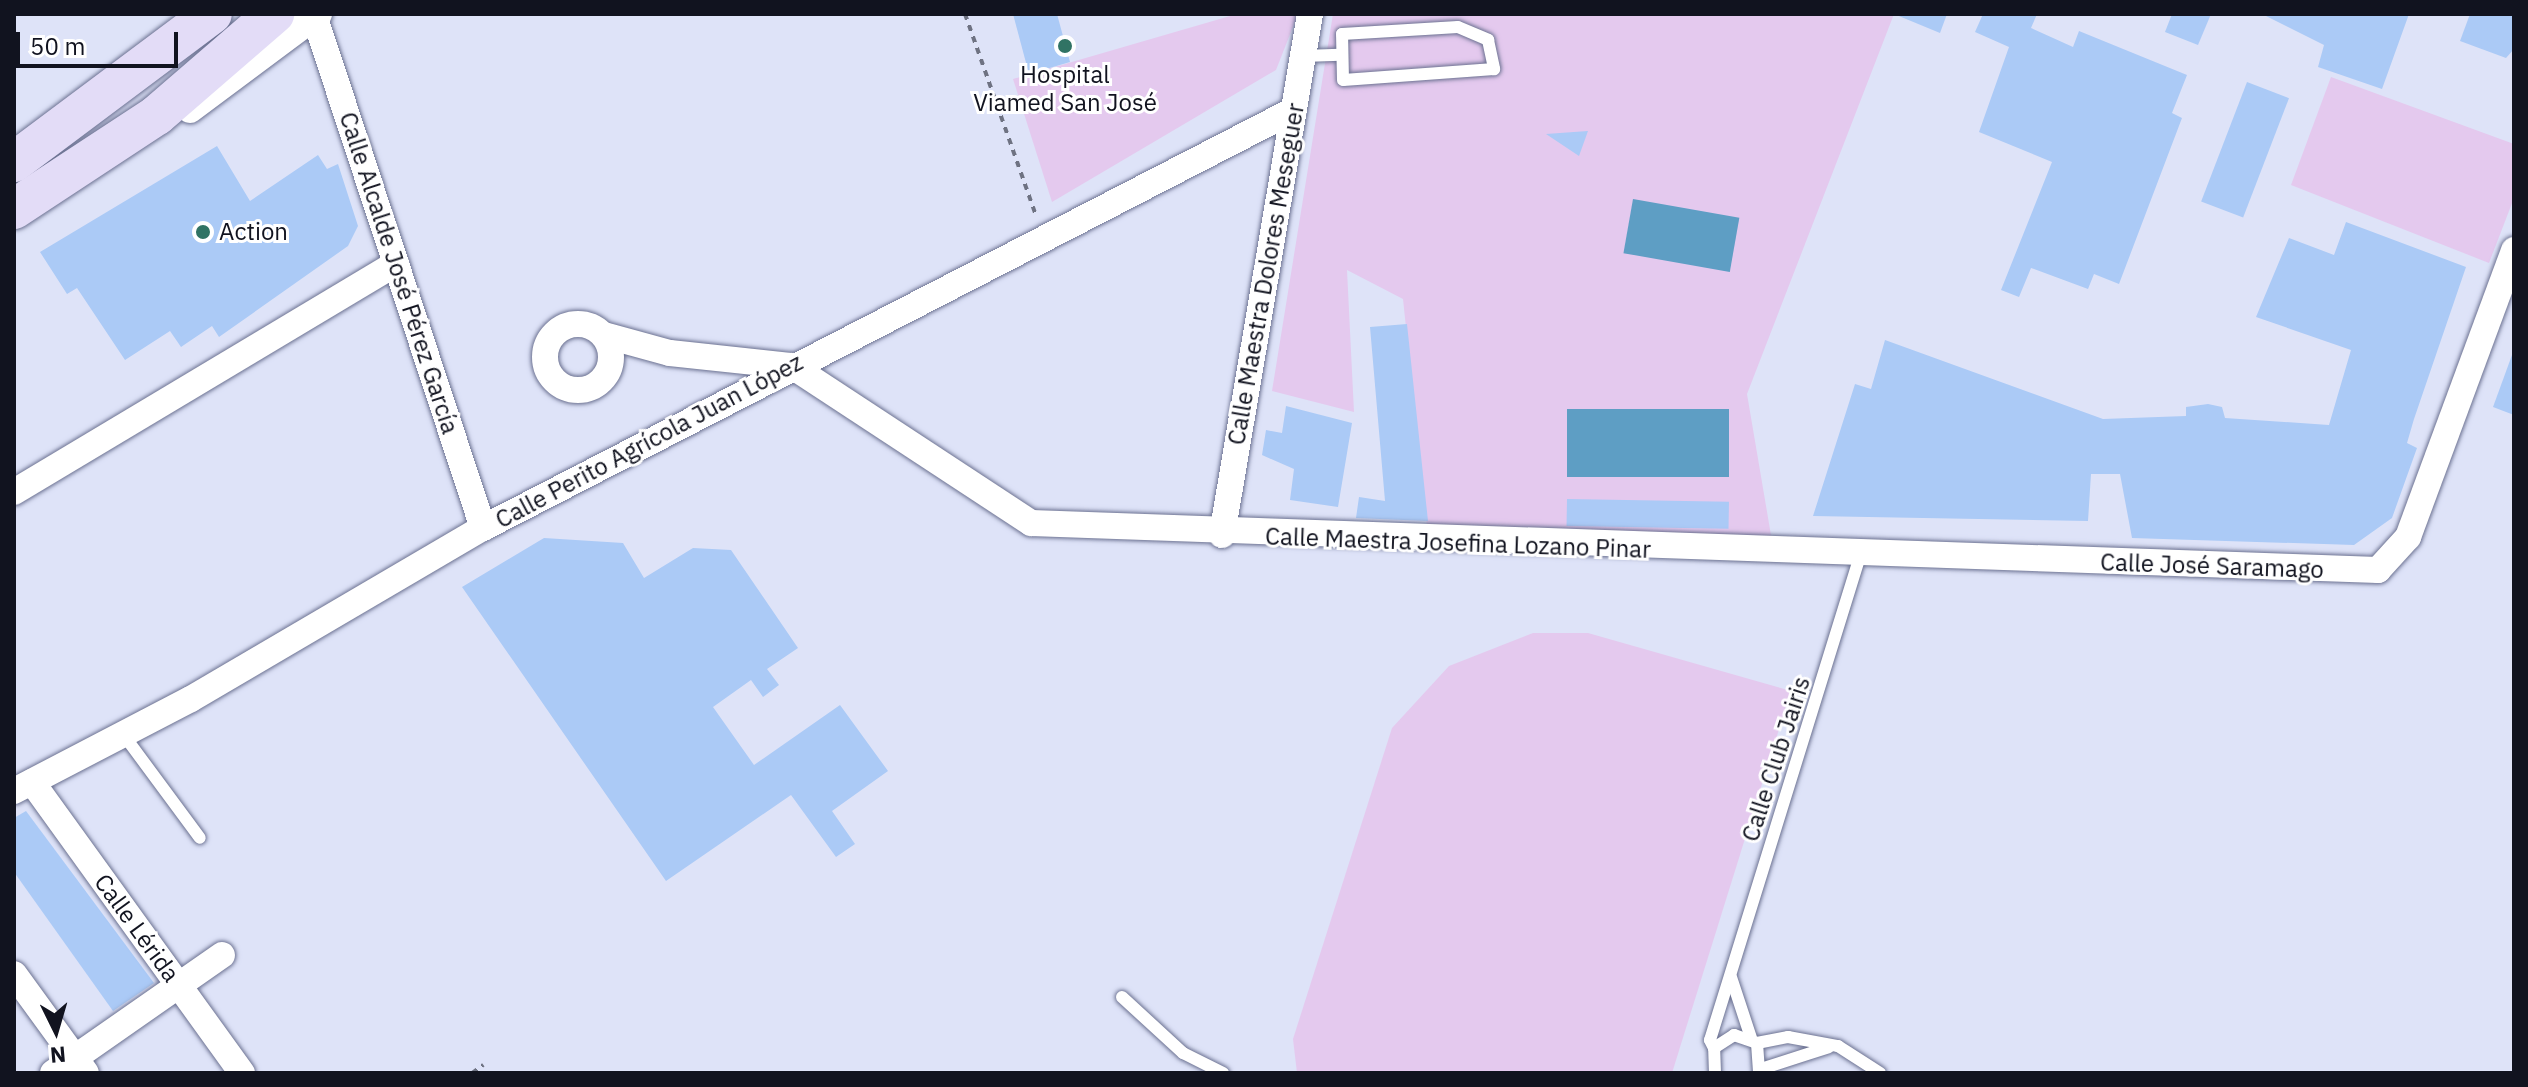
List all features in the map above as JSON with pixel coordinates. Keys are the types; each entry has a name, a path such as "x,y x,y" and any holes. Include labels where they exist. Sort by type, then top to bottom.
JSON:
{"main road":[{"path":"14,162 212,14"},
{"path":"14,209 157,115 274,14"}],"street":[{"path":"14,137 113,74 184,14"},
{"name":"Calle Maestra Dolores Meseguer","path":"1222,535 1310,14"},
{"path":"14,227 317,16"},
{"name":"Calle Alcalde José Pérez García","path":"317,16 483,528"},
{"name":"Calle Perito Agrícola Juan López","path":"23,786 123,734 483,528 792,366 1294,110"},
{"name":"Calle José Saramago","path":"1694,551 2378,570 2408,537 2514,250"},
{"path":"14,492 396,263"},
{"path":"604,335 670,353 792,366"},
{"name":"Calle Maestra Josefina Lozano Pinar","path":"792,366 1031,523 1222,535 1694,551"},
{"name":"Calle Lérida","path":"23,786 179,986 242,1073"},
{"path":"53,1073 81,1065 222,955"},
{"path":"14,974 81,1065"}],"lane":[{"path":"1458,27 1488,40 1494,69 1343,80 1340,55 1342,34 1458,27"},
{"path":"1303,56 1340,55"},
{"name":"Calle Club Jairis","path":"1715,1073 1714,1048 1710,1040 1860,556"},
{"path":"123,734 200,838"},
{"path":"1730,973 1754,1041 1760,1071 1832,1047"},
{"path":"1122,997 1183,1053 1223,1073"},
{"path":"1714,1048 1726,1037 1754,1041 1788,1037 1832,1047 1880,1073"}],"path":[{"path":"965,14 1043,238"},
{"path":"472,1073 483,1065"}],"shaded area":[{"path":"1237,14 1298,14 1276,70 1052,202 1013,79"},
{"path":"1333,14 1894,14 1747,394 1773,547 1428,537 1403,299 1347,270 1354,412 1272,391"},
{"path":"2331,77 2514,144 2514,198 2489,263 2291,185"},
{"path":"1533,633 1588,633 1791,691 1672,1073 1297,1073 1293,1039 1392,728 1449,666"}],"water":[{"path":"1633,199 1739,218 1730,272 1623,253"},
{"path":"1567,409 1729,409 1729,477 1567,477"}],"building":[{"path":"1013,14 1057,14 1070,62 1029,74"},
{"path":"1894,14 1947,14 1940,33"},
{"path":"1983,14 2037,14 2031,28 2073,47 2079,31 2187,75 2172,113 2182,118 2119,284 2094,274 2088,289 2031,268 2019,297 2001,290 2052,162 1979,132 2009,47 1975,32"},
{"path":"2172,14 2211,14 2198,45 2165,32"},
{"path":"2262,14 2409,14 2382,89 2318,67 2324,45"},
{"path":"2470,14 2514,14 2514,49 2506,58 2460,41"},
{"path":"2247,82 2289,98 2243,218 2201,201"},
{"path":"1588,131 1579,156 1546,134"},
{"path":"217,146 250,201 318,155 327,169 338,164 358,226 348,246 219,337 212,326 181,347 170,331 125,360 77,288 67,294 40,252"},
{"path":"2346,222 2466,267 2414,419 2407,443 2417,448 2392,518 2354,545 2132,538 2120,474 2091,474 2088,521 1813,516 1855,384 1871,389 1885,340 2103,419 2186,416 2186,407 2208,404 2222,407 2225,418 2329,425 2351,350 2256,317 2289,238 2334,255"},
{"path":"1407,324 1428,521 1356,518 1359,497 1385,501 1370,327"},
{"path":"2514,356 2514,415 2493,407"},
{"path":"1286,406 1352,423 1338,507 1290,500 1294,469 1262,455 1266,430 1282,433"},
{"path":"1567,499 1729,502 1729,529 1567,526"},
{"path":"544,538 623,543 644,578 693,548 731,550 798,648 767,669 779,685 763,697 751,680 713,707 754,765 840,705 888,771 832,811 855,844 836,857 791,795 666,881 462,587"},
{"path":"26,811 154,983 113,1011 14,872 14,818"}],"place":[{"name":"Hospital Viamed San José","path":"1065,46"},
{"name":"Action","path":"203,232"}]}
